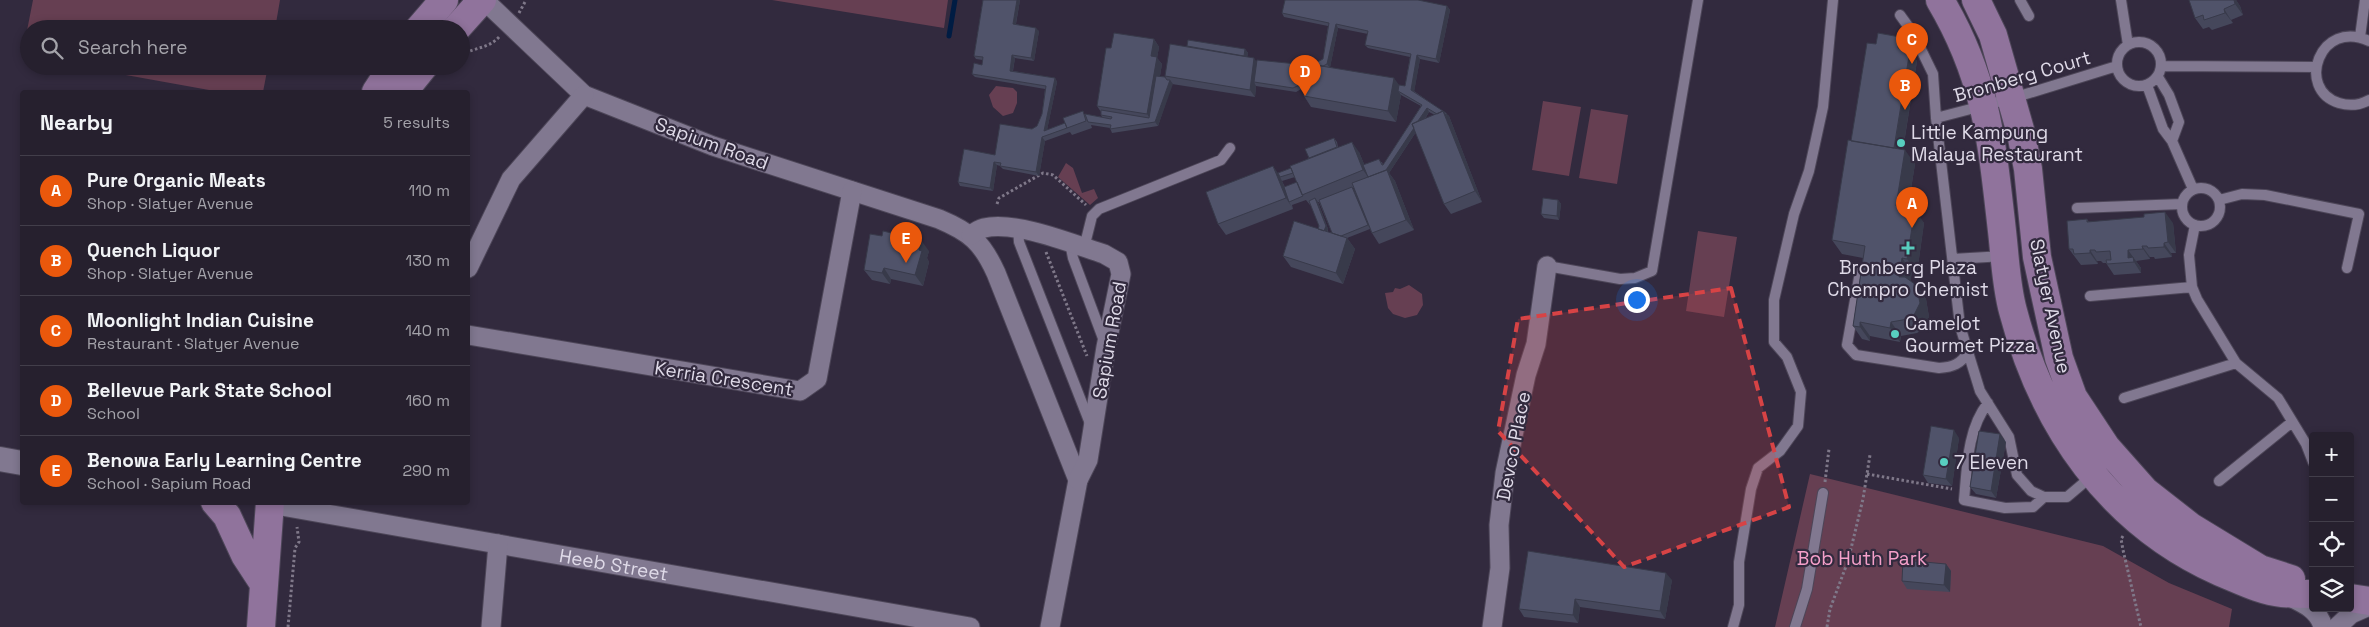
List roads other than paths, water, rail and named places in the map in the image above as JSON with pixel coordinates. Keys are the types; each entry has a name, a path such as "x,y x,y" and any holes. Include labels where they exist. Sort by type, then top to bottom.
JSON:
{"main road":[{"path":"427,20 444,0"},
{"path":"464,20 483,0"},
{"name":"Slatyer Avenue","path":"1940,0 1953,22 1971,61 1985,106 1992,141 2012,310 2031,370 2052,414 2102,465 2145,491 2191,528 2260,568 2309,586"},
{"name":"Slatyer Avenue","path":"1976,0 1993,35 2013,98 2028,169 2037,257 2060,358 2073,397 2102,465 2114,501 2173,548 2246,583 2280,593 2309,594"},
{"path":"377,90 387,75"},
{"path":"406,90 417,75"},
{"path":"217,505 226,516 245,555 264,584"},
{"path":"261,627 266,505"},
{"path":"2354,599 2369,601"}],"street":[{"name":"Sapium Road","path":"483,0 584,95 713,146 939,219 971,235 987,254 996,273 1078,480"},
{"path":"470,264 511,179 584,95"},
{"name":"Kerria Crescent","path":"470,335 800,391 817,379 852,191"},
{"name":"Sapium Road","path":"971,235 983,228 1018,228 1109,256 1120,267 1120,280 1106,346 1086,468 1078,480 1050,627"},
{"name":"Devco Place","path":"1492,627 1500,568 1499,525 1505,474 1526,375 1536,344 1547,266"},
{"path":"0,459 20,463"},
{"name":"Heeb Street","path":"277,505 959,626"},
{"path":"491,627 498,544"},
{"path":"2280,593 2306,604 2321,619 2323,627"},
{"path":"2337,627 2351,614 2369,606"}],"lane":[{"path":"1547,266 1620,279 1635,278 1652,271 1698,0"},
{"path":"1733,627 1740,604 1739,562 1750,489 1758,468 1780,451 1798,426 1802,392 1787,356 1774,342 1774,300 1794,214 1809,171 1823,107 1833,0"},
{"path":"2020,0 2029,16"},
{"path":"2122,0 2128,45"},
{"path":"2365,0 2364,39 2348,36 2331,42 2319,56 2316,78 2320,88 2336,102 2346,105 2357,105 2369,100"},
{"path":"1900,15 1913,33 1933,74 1936,118 1954,259 1960,326 1980,391 2009,437 2017,475 2031,491 2044,497 2067,497 2102,465"},
{"path":"2136,42 2151,45 2161,58 2162,66 2158,77 2147,85 2139,86 2124,80 2117,66 2118,58 2128,45 2136,42"},
{"name":"Bronberg Court","path":"1936,118 2013,98 2117,66"},
{"path":"2162,66 2316,67"},
{"path":"2158,77 2169,95 2179,122 2172,141"},
{"path":"2147,85 2163,129 2172,141 2193,189"},
{"path":"1106,346 1073,258 1092,216 1099,209 1221,160 1230,148"},
{"path":"2203,188 2213,191 2219,200 2221,209 2218,217 2212,223 2203,226 2194,225 2187,220 2183,213 2182,204 2185,195 2193,189 2203,188"},
{"path":"2219,200 2242,194 2265,195 2359,214 2347,268"},
{"path":"2077,208 2182,204"},
{"path":"2194,225 2189,255 2192,287 2198,299 2236,363 2278,398 2309,452"},
{"path":"1018,228 1019,242 1093,430"},
{"path":"1954,259 2005,256"},
{"path":"1860,272 1847,345 1856,355 1939,368 1959,364 1968,352"},
{"path":"2090,296 2192,287"},
{"path":"2124,398 2236,363"},
{"path":"1988,403 1979,416 1973,433 1964,500 2005,508 2033,507 2044,497"},
{"path":"2219,481 2292,422"},
{"path":"1795,627 1807,589 1823,493"}],"waterway":[{"path":"949,36 955,0"}],"place":[{"name":"Moonlight Indian Cuisine","path":"1912,64"},
{"name":"Bellevue Park State School","path":"1305,96"},
{"name":"Quench Liquor","path":"1905,110"},
{"name":"Little Kampung Malaya Restaurant","path":"1901,143"},
{"name":"Pure Organic Meats","path":"1912,228"},
{"name":"Bronberg Plaza Chempro Chemist","path":"1908,248"},
{"name":"Benowa Early Learning Centre","path":"906,263"},
{"name":"Camelot Gourmet Pizza","path":"1895,334"},
{"name":"7 Eleven","path":"1944,462"}],"park label":[{"name":"Bob Huth Park","path":"1862,558"}]}
